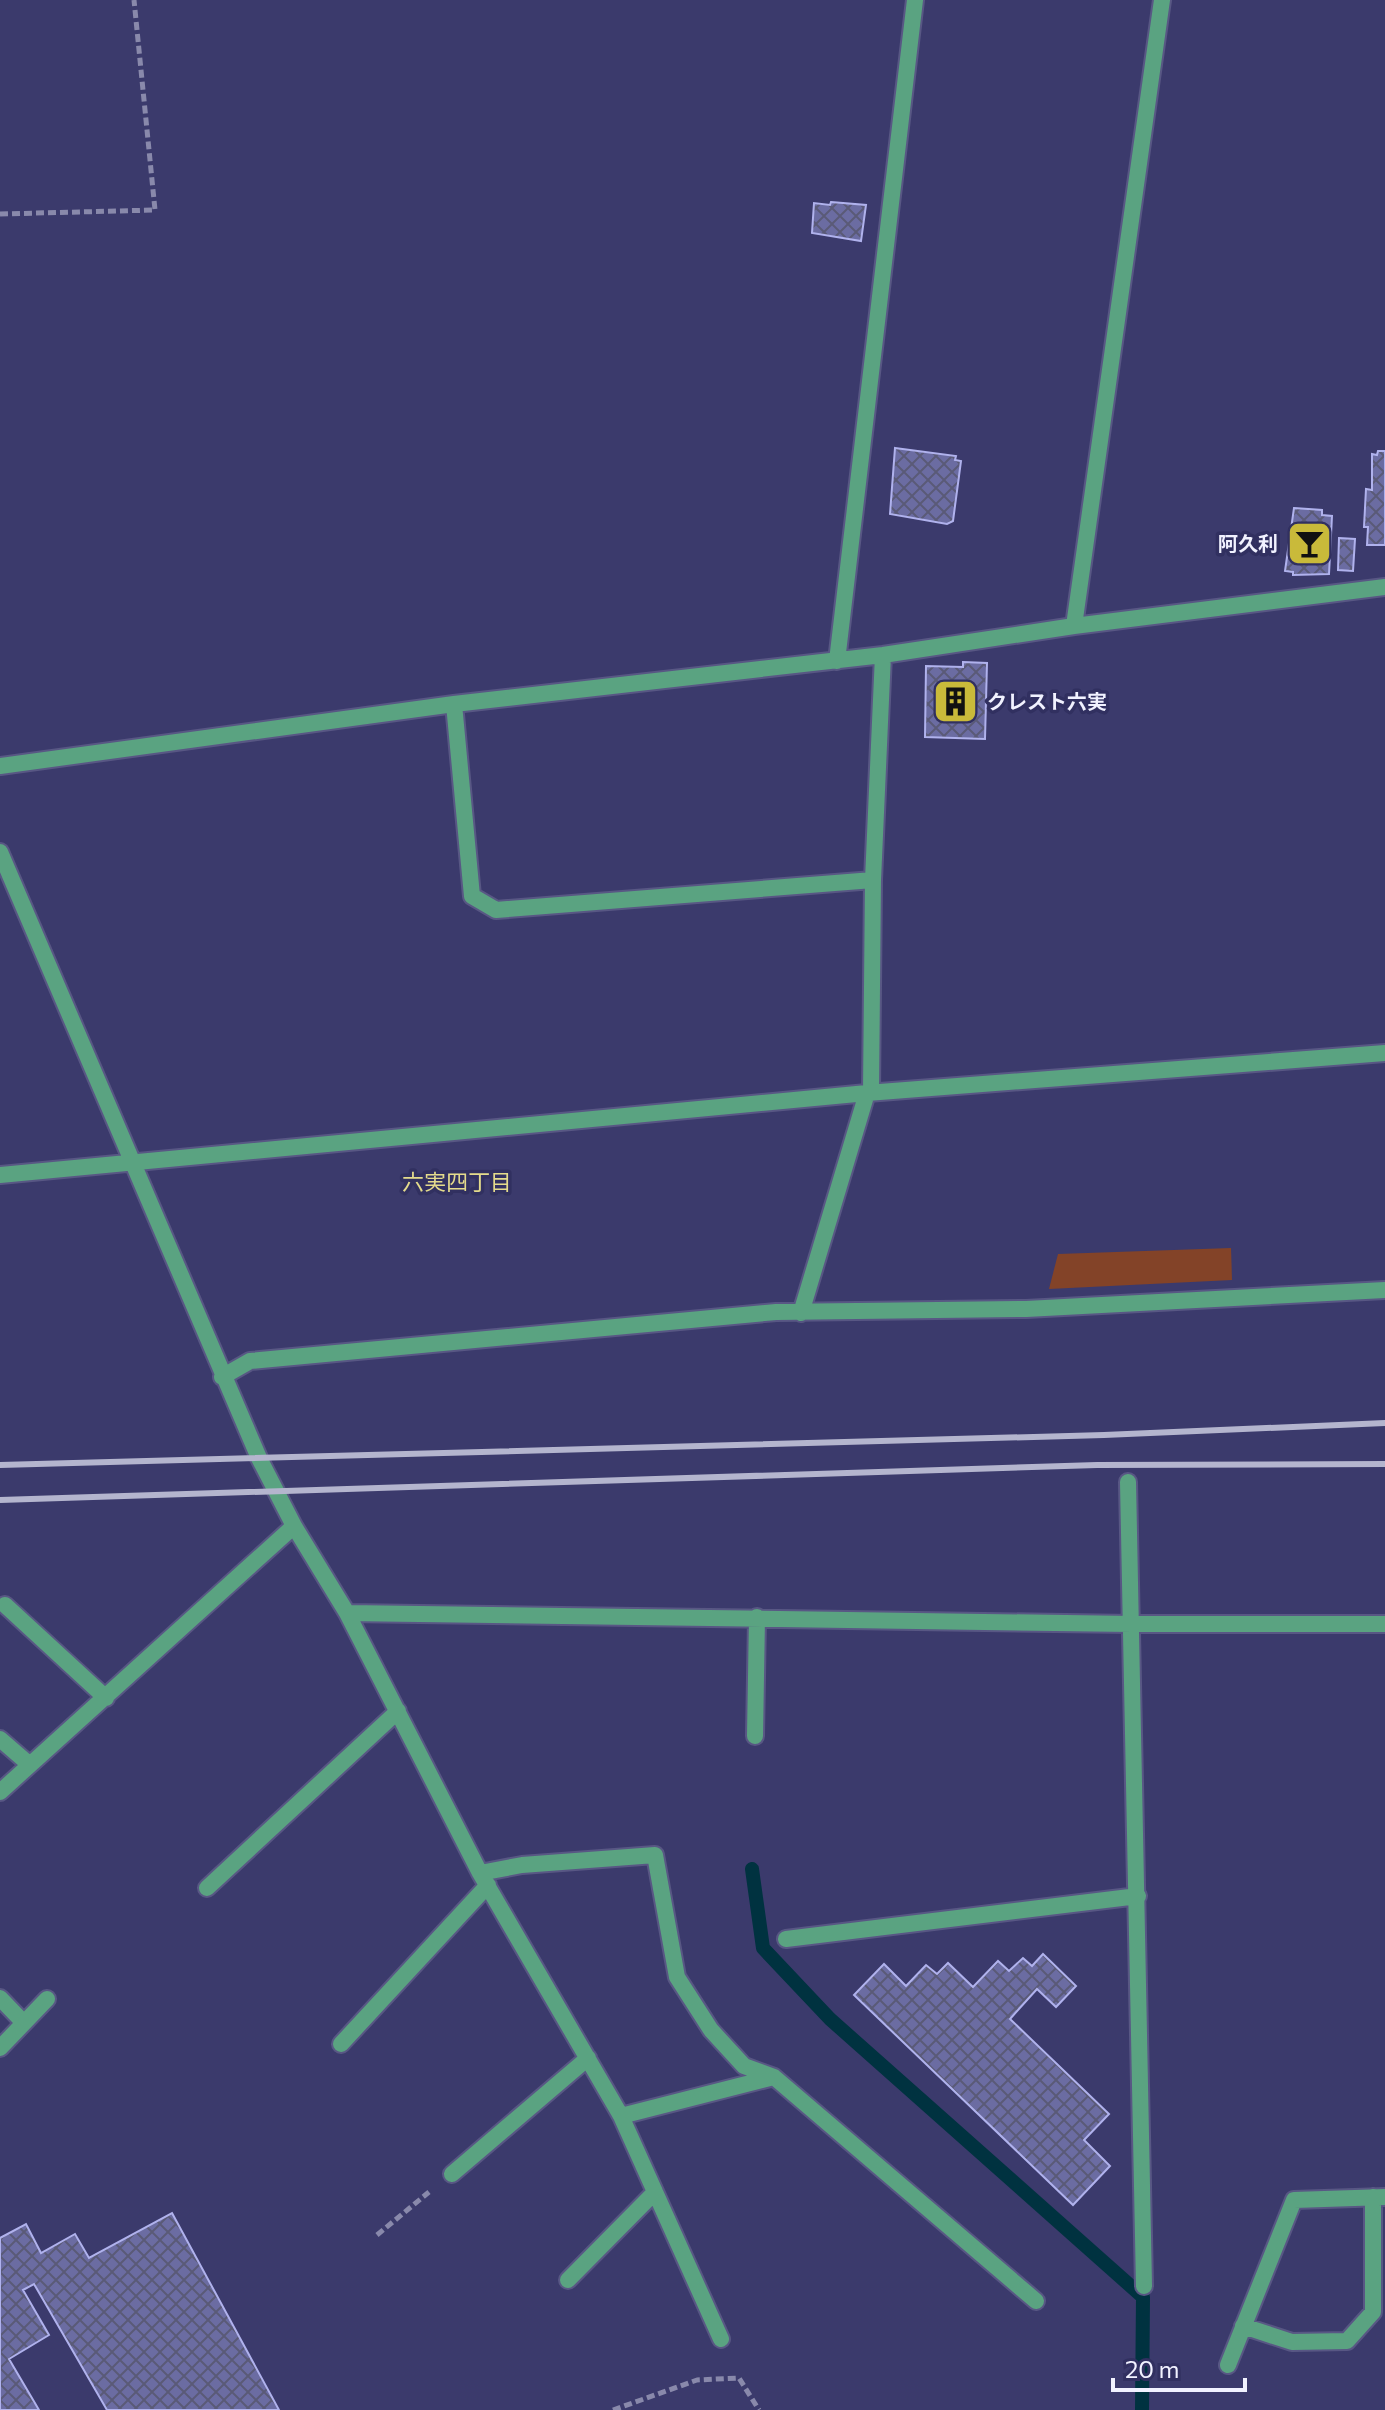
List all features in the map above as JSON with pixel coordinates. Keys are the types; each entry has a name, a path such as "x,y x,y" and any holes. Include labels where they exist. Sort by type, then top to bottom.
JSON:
{"street":[{"path":"837,661 915,0"},
{"path":"1074,626 1162,0"},
{"path":"0,766 454,704 837,661 1074,626 1385,587"},
{"path":"801,1313 869,1093 873,880 883,655"},
{"path":"454,704 472,896 496,910 873,880"},
{"path":"0,852 222,1377 294,1526 347,1613 484,1879 621,2116 721,2339"},
{"path":"0,1175 133,1165 869,1093 1385,1053"},
{"path":"222,1377 250,1361 801,1313 1026,1309 1385,1290"},
{"path":"1128,1482 1144,2286"},
{"path":"0,1792 294,1526"},
{"path":"5,1605 106,1698"},
{"path":"347,1613 1132,1624 1385,1624"},
{"path":"755,1736 757,1617"},
{"path":"207,1888 398,1711"},
{"path":"0,1739 30,1765"},
{"path":"341,2044 484,1879 522,1865 655,1855 677,1977 711,2030 744,2066 774,2077 1036,2301"},
{"path":"786,1939 1138,1896"},
{"path":"0,1998 24,2023"},
{"path":"0,2048 47,1999"},
{"path":"452,2174 588,2058"},
{"path":"621,2116 774,2077"},
{"path":"568,2280 655,2192"},
{"path":"1228,2365 1243,2326 1294,2200 1379,2197 1373,2312 1347,2341 1292,2342 1243,2326"}],"path":[{"path":"0,214 155,210 134,0"},
{"path":"377,2235 452,2174"},
{"path":"613,2410 697,2380 739,2378 759,2410"}],"shaded area":[{"path":"1231,1248 1232,1280 1049,1289 1058,1254"}],"building":[{"path":"831,202 866,205 861,241 812,233 814,203 830,205"},
{"path":"895,448 956,456 955,460 961,461 953,521 947,524 890,514"},
{"path":"1378,451 1385,451 1385,545 1367,545 1368,527 1364,527 1366,489 1372,490 1372,454 1377,455"},
{"path":"1294,508 1322,510 1322,515 1332,516 1329,574 1293,575 1293,572 1285,571"},
{"path":"1339,538 1355,539 1353,571 1338,570"},
{"name":"クレスト六実","path":"963,662 987,663 985,739 925,737 926,666 963,667"},
{"path":"1043,1954 1076,1986 1056,2007 1037,1989 1010,2019 1109,2114 1084,2140 1110,2166 1073,2205 854,1995 884,1964 906,1986 926,1965 937,1974 948,1963 973,1987 998,1961 1009,1971 1023,1958 1032,1966"},
{"path":"172,2213 279,2410 107,2410 34,2284 23,2290 49,2335 9,2359 39,2410 0,2410 0,2238 26,2224 41,2253 75,2234 89,2258"}],"waterway":[{"path":"752,1869 763,1948 830,2019 1143,2297 1142,2410"}],"railway":[{"path":"0,1465 1104,1435 1385,1423"},
{"path":"0,1500 1097,1465 1385,1464"}],"place":[{"name":"阿久利","path":"1309,544"},
{"name":"クレスト六実","path":"956,702"}],"district":[{"name":"六実四丁目","path":"457,1182"}]}
